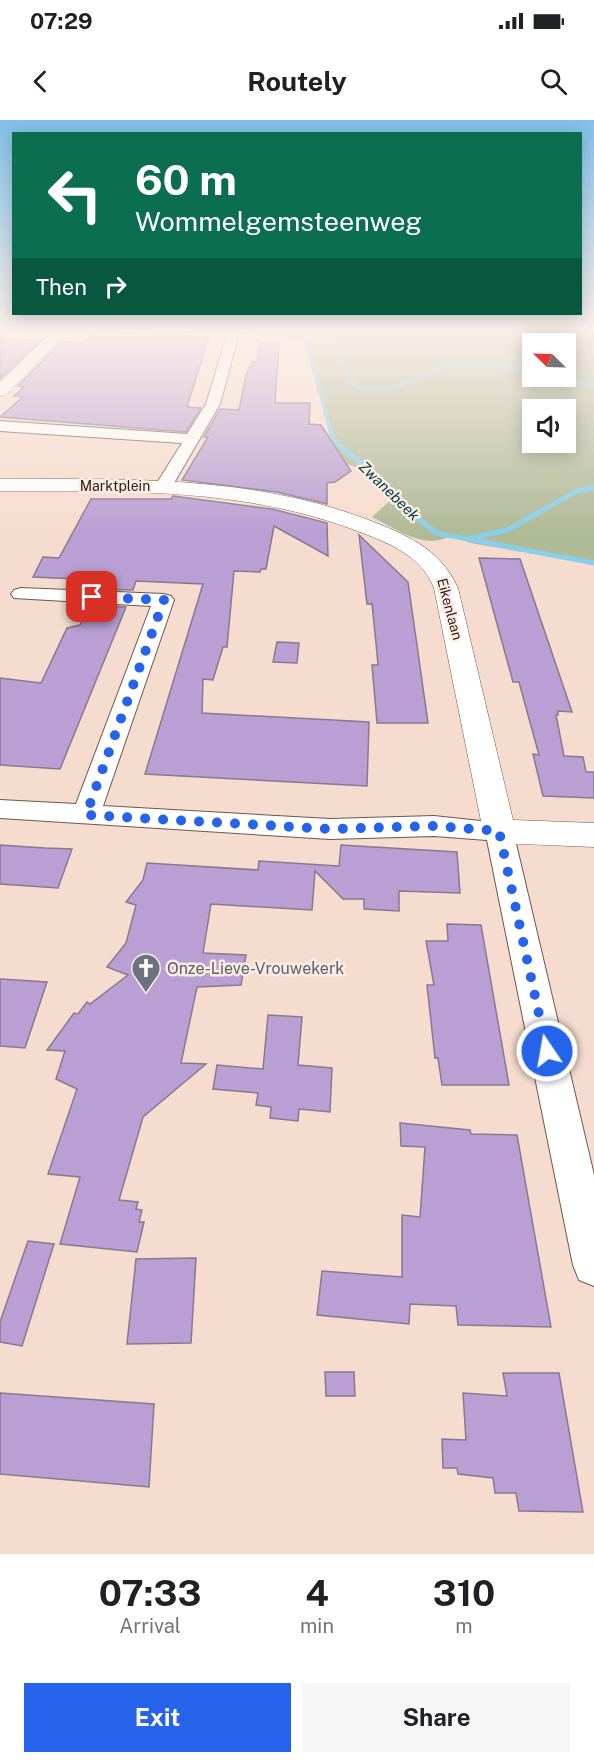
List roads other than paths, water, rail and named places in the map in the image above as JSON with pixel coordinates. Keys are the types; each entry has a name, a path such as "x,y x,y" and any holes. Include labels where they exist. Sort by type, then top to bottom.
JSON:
{"street":[{"name":"Marktplein","path":"0,485 164,486 215,398"},
{"path":"0,426 192,439"},
{"name":"Eikenlaan","path":"164,486 252,494 317,507 410,546 434,564 441,572 451,608 499,831"},
{"path":"21,594 164,600 86,815"},
{"path":"0,809 330,829 434,826 594,835"},
{"path":"499,831 594,1265"}],"waterway":[{"name":"Zwanebeek","path":"322,398 332,436"},
{"name":"Zwanebeek","path":"331,435 341,447 374,473 393,498 436,533 594,563"},
{"path":"468,539 507,530 577,491 594,488"}],"place":[{"name":"Onze-Lieve-Vrouwekerk","path":"146,994"}]}
